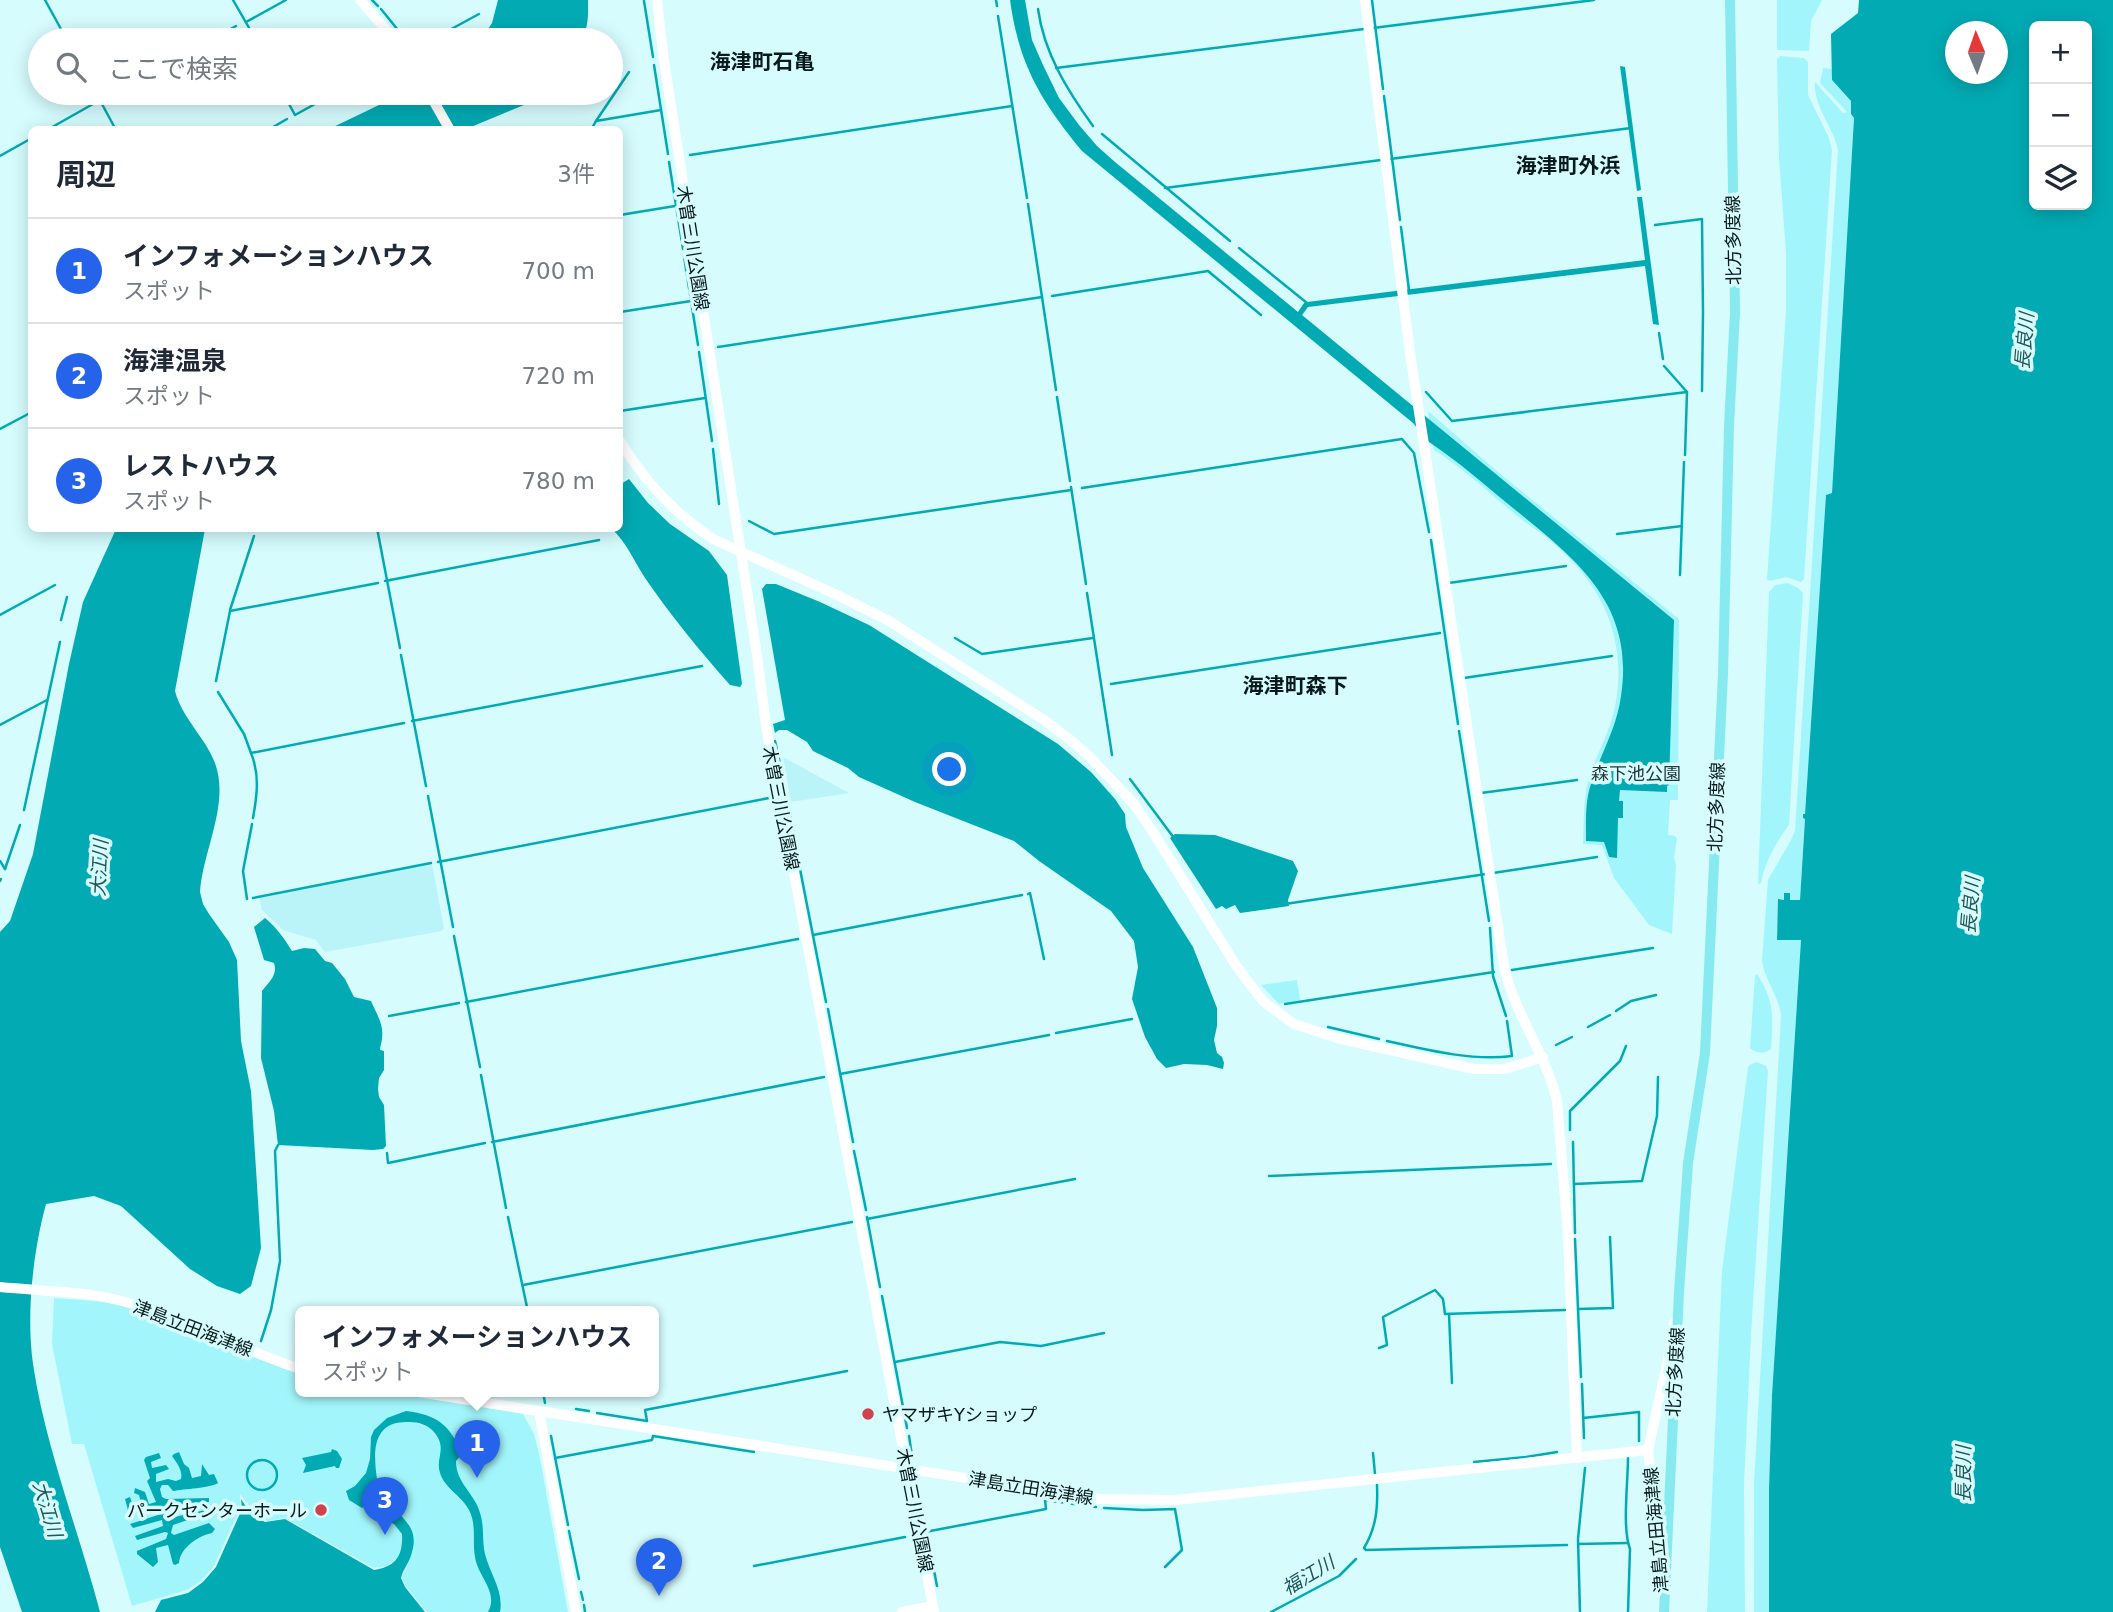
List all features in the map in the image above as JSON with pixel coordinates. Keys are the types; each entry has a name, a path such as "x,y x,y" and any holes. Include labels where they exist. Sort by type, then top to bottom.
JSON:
{"main road":[{"path":"360,0 384,28"},
{"name":"木曽三川公園線","path":"657,0 664,61 768,737 934,1609"},
{"path":"1365,0 1417,401 1507,980 1553,1082 1557,1101 1568,1236 1577,1458"},
{"name":"北方多度線","path":"1665,1611 1679,1292 1688,1163 1704,1053 1723,674 1729,426 1735,312 1730,0"},
{"path":"436,105 448,126"},
{"path":"623,447 643,477 678,513 713,538 889,621 1044,720 1073,742 1134,804 1252,987 1271,1008 1294,1024 1341,1040 1474,1069 1505,1069 1543,1058"},
{"name":"津島立田海津線","path":"0,1287 116,1300 139,1306 295,1366"},
{"name":"津島立田海津線","path":"1665,1611 1648,1451 1679,1292"},
{"name":"津島立田海津線","path":"450,1397 1099,1499 1189,1499 1648,1451"},
{"path":"539,1411 576,1612"},
{"path":"902,1612 934,1609"}],"shaded area":[{"path":"783,757 849,793 791,802"},
{"path":"432,864 444,928 442,931 325,952 316,940 283,930 262,910 259,897"}],"green space":[{"path":"1777,0 1822,0 1811,21 1809,51 1778,50"},
{"path":"1780,56 1804,58 1808,62 1808,95 1832,150 1804,579 1801,582 1786,577 1770,581 1767,579 1786,312 1786,253 1779,158 1777,60"},
{"path":"1823,68 1832,69 1832,80 1851,101 1851,114 1854,118 1832,493 1826,495 1803,815 1805,819 1800,901 1790,900 1790,894 1784,900 1779,899 1777,940 1801,940 1772,1395 1769,1612 1754,1612 1754,1483 1781,1017 1762,960 1768,880 1795,831 1838,150 1820,108 1815,82 1843,113 1847,112 1820,83"},
{"name":"森下池公園","path":"1428,411 1498,472 1679,619 1678,800 1670,800 1668,835 1677,839 1672,934 1649,925 1614,878 1602,845 1583,844 1584,804 1588,781 1611,722 1616,701 1617,653 1605,610 1595,590 1565,554 1434,450"},
{"path":"1788,583 1803,593 1789,825 1772,852 1761,883 1758,884 1769,592 1775,585"},
{"path":"1757,974 1770,1001 1772,1018 1771,1049 1760,1053 1750,1048"},
{"path":"1297,980 1300,1000 1279,1004 1261,985"},
{"path":"1757,1062 1766,1066 1768,1071 1744,1484 1745,1612 1707,1612 1722,1271 1748,1067"},
{"path":"54,1298 111,1303 172,1323 295,1371 295,1397 422,1397 523,1414 534,1434 540,1458 568,1612 427,1612 406,1587 402,1578 408,1563 398,1557 387,1566 374,1568 285,1518 267,1521 259,1518 240,1494 240,1508 214,1566 201,1581 187,1590 132,1606 84,1444 72,1444 52,1344"}],"water":[{"path":"498,0 588,0 586,28 489,28"},
{"name":"森下池公園","path":"1010,0 1025,0 1032,40 1059,98 1097,146 1298,312 1307,302 1645,260 1637,197 1642,197 1659,325 1653,324 1645,266 1308,307 1302,315 1674,620 1669,785 1667,792 1620,790 1619,801 1623,801 1623,818 1618,818 1617,858 1609,857 1604,842 1586,841 1588,793 1619,708 1623,664 1619,635 1610,610 1596,587 1579,566 1537,527 1429,442 1413,423 1082,151 1034,81 1019,44"},
{"name":"長良川","path":"1859,0 2113,0 2113,1612 1769,1612 1772,1395 1801,940 1777,940 1778,899 1784,900 1784,893 1790,893 1790,900 1800,900 1805,819 1803,814 1826,495 1832,493 1854,118 1851,114 1851,101 1832,80 1831,34 1858,13"},
{"path":"1620,66 1625,67 1641,190 1637,191"},
{"path":"379,105 524,105 473,126 335,126"},
{"path":"629,479 648,503 670,524 709,551 727,575 742,684 740,687 730,685 686,633 615,532 623,532 623,483"},
{"name":"大江川","path":"115,532 204,532 175,691 183,710 211,754 219,779 218,811 200,892 203,904 229,942 237,960 241,1041 251,1091 261,1248 251,1286 240,1294 217,1286 190,1269 121,1206 94,1196 46,1204 32,1283 30,1325 33,1364 54,1457 100,1612 22,1612 0,1547 0,932 10,921 33,854 83,602"},
{"path":"766,584 776,584 869,625 1058,744 1091,772 1125,814 1126,827 1143,868 1193,947 1217,1008 1214,1040 1217,1053 1224,1063 1223,1069 1184,1064 1166,1068 1157,1059 1145,1037 1132,999 1138,967 1134,941 1111,911 1014,841 859,777 848,768 813,751 807,742 787,730 775,733 773,724 785,720 762,589"},
{"path":"1175,834 1215,835 1293,861 1298,871 1288,900 1289,906 1240,913 1235,905 1216,909 1170,838"},
{"path":"265,918 280,933 292,951 315,949 325,961 332,963 345,979 354,997 371,1001 381,1023 380,1050 384,1051 384,1070 379,1078 378,1089 384,1105 386,1146 383,1149 278,1145 274,1111 261,1058 262,991 275,971 274,963 264,960 254,927"},
{"path":"406,1411 427,1415 442,1423 453,1436 462,1454 456,1461 457,1468 480,1512 485,1554 500,1597 500,1612 488,1612 491,1605 490,1591 475,1557 471,1516 466,1505 442,1479 438,1438 426,1426 410,1422 388,1426 378,1439 374,1492 379,1501 387,1499 411,1528 414,1543 401,1578 425,1612 155,1612 161,1600 188,1593 203,1582 216,1567 242,1509 241,1499 249,1511 265,1522 285,1519 374,1570 393,1563 401,1548 402,1534 388,1521 388,1514 365,1506 362,1508 349,1500 346,1491 355,1486 366,1473 374,1430 387,1418"},
{"path":"332,1449 337,1451 342,1459 339,1468 335,1466 303,1473 306,1465 302,1458 331,1452"},
{"path":"179,1452 192,1478 201,1476 202,1464 209,1475 214,1474 218,1483 173,1491 168,1485 162,1485 162,1497 166,1499 209,1498 209,1502 185,1503 169,1509 170,1518 214,1508 214,1511 173,1525 171,1533 174,1535 209,1523 215,1529 191,1544 175,1565 168,1545 156,1548 158,1562 153,1567 137,1554 137,1551 166,1539 168,1533 137,1540 135,1536 163,1526 162,1520 133,1528 130,1524 161,1514 160,1507 129,1514 125,1499 130,1497 133,1506 141,1503 139,1495 134,1493 135,1488 145,1492 149,1504 156,1502 147,1481 150,1478 144,1460 159,1453 161,1458 151,1462 152,1468 166,1465 169,1469 156,1474 156,1482 168,1479 176,1481 181,1479 181,1473 172,1456"}],"waterway":[{"path":"45,0 60,28"},
{"path":"233,0 249,28"},
{"path":"246,22 286,0"},
{"path":"372,0 378,6"},
{"path":"996,0 997,6"},
{"path":"1372,0 1383,89"},
{"path":"1373,28 1594,0"},
{"path":"644,1 653,57"},
{"path":"381,9 396,28"},
{"path":"1038,9 1051,56 1074,99 1093,126"},
{"path":"453,28 479,14"},
{"path":"998,16 1027,198"},
{"path":"232,28 236,26"},
{"path":"1056,68 1364,29"},
{"path":"654,65 668,154"},
{"path":"623,81 629,72"},
{"path":"1384,96 1400,220"},
{"path":"54,126 91,105"},
{"path":"102,105 114,126"},
{"path":"290,105 295,115 313,105"},
{"path":"607,105 596,121 661,110"},
{"path":"690,155 1012,106"},
{"path":"275,126 287,119"},
{"path":"593,126 596,121"},
{"path":"1390,159 1631,128"},
{"path":"1102,134 1230,241"},
{"path":"0,156 28,140"},
{"path":"1165,188 1381,160"},
{"path":"669,162 683,249"},
{"path":"1028,204 1056,390"},
{"path":"623,215 675,206"},
{"path":"1655,225 1702,219 1702,391"},
{"path":"1401,227 1409,290"},
{"path":"1239,248 1307,303"},
{"path":"684,256 698,345"},
{"path":"1052,296 1208,271 1261,315"},
{"path":"718,347 1042,297"},
{"path":"623,312 691,301"},
{"path":"1659,333 1663,359"},
{"path":"699,352 712,441"},
{"path":"1664,366 1687,392 1685,455"},
{"path":"1426,392 1452,421 1687,392"},
{"path":"1057,397 1070,481"},
{"path":"623,411 705,398"},
{"path":"0,429 28,414"},
{"path":"1082,488 1402,439 1414,453 1429,532"},
{"path":"713,449 719,504"},
{"path":"1680,575 1684,462"},
{"path":"1071,487 1086,584"},
{"path":"749,521 774,534 1071,490"},
{"path":"1617,534 1682,526"},
{"path":"378,532 400,648"},
{"path":"230,610 254,536"},
{"path":"385,581 599,540"},
{"path":"1431,540 1458,724"},
{"path":"1449,583 1566,566"},
{"path":"216,681 230,611 378,583"},
{"path":"0,615 55,585"},
{"path":"1087,593 1112,755"},
{"path":"61,620 67,597"},
{"path":"1111,684 1440,633"},
{"path":"955,638 982,654 1093,638"},
{"path":"24,810 60,642"},
{"path":"401,655 426,786"},
{"path":"1464,678 1612,656"},
{"path":"412,721 702,666"},
{"path":"218,692 244,734 251,753 404,723"},
{"path":"0,725 47,700"},
{"path":"1459,731 1489,921"},
{"path":"775,741 785,786"},
{"path":"251,753 257,777 253,818"},
{"path":"1130,779 1174,838"},
{"path":"1481,793 1577,780"},
{"path":"786,793 799,862"},
{"path":"428,796 453,927"},
{"path":"438,862 769,798"},
{"path":"247,899 243,871 252,824"},
{"path":"5,869 20,825"},
{"path":"1493,873 1597,857"},
{"path":"0,861 5,869"},
{"path":"253,898 431,863"},
{"path":"800,869 826,1002"},
{"path":"1285,904 1486,874"},
{"path":"1028,894 1030,893 1044,959"},
{"path":"813,935 1022,895"},
{"path":"1490,928 1493,976 1506,1016"},
{"path":"454,936 480,1067"},
{"path":"466,1002 798,939"},
{"path":"1512,970 1653,948"},
{"path":"1285,1004 1494,972"},
{"path":"1616,1011 1631,1001 1656,995"},
{"path":"389,1016 459,1003"},
{"path":"828,1009 853,1142"},
{"path":"1588,1027 1610,1015"},
{"path":"1056,1033 1132,1019"},
{"path":"1387,1041 1465,1056 1512,1056 1507,1021"},
{"path":"1328,1027 1379,1039"},
{"path":"840,1074 1049,1035"},
{"path":"1556,1045 1572,1037"},
{"path":"1570,1130 1570,1111 1620,1061 1626,1046"},
{"path":"481,1075 506,1208"},
{"path":"492,1142 824,1077"},
{"path":"1574,1184 1642,1181 1657,1116 1658,1077"},
{"path":"1573,1142 1575,1233"},
{"path":"387,1153 388,1163 485,1143"},
{"path":"261,1341 271,1310 280,1261 275,1151 278,1145"},
{"path":"854,1151 866,1210"},
{"path":"1269,1176 1551,1164"},
{"path":"867,1219 1075,1179"},
{"path":"508,1217 527,1306"},
{"path":"867,1217 880,1287"},
{"path":"523,1285 852,1222"},
{"path":"1578,1309 1613,1308 1610,1237"},
{"path":"1575,1239 1581,1377"},
{"path":"1379,1348 1387,1345 1383,1317 1435,1290 1443,1299 1445,1314 1565,1310"},
{"path":"882,1296 907,1428"},
{"path":"1449,1314 1452,1383"},
{"path":"895,1362 1000,1342 1041,1346 1104,1333"},
{"path":"597,1413 647,1421 645,1410 847,1371"},
{"path":"1582,1384 1584,1438"},
{"path":"544,1397 545,1403"},
{"path":"576,1409 589,1411"},
{"path":"1583,1418 1639,1412 1639,1441"},
{"path":"551,1436 568,1525"},
{"path":"555,1458 652,1440 653,1436 754,1452"},
{"path":"909,1436 912,1456"},
{"path":"1474,1462 1557,1452"},
{"name":"福江川","path":"1373,1453 1375,1474"},
{"path":"1628,1458 1628,1612"},
{"path":"262,1460 273,1464 277,1475 273,1486 262,1490 251,1486 247,1475 251,1464 262,1460"},
{"path":"1580,1612 1578,1539 1585,1468"},
{"path":"1377,1485 1375,1518 1364,1548 1366,1550 1567,1545"},
{"path":"919,1492 937,1586"},
{"path":"925,1532 1046,1509 1045,1500 1096,1507"},
{"path":"1104,1508 1175,1509 1182,1550 1165,1567"},
{"path":"569,1531 579,1579"},
{"path":"754,1566 905,1537"},
{"path":"1578,1544 1628,1543"},
{"name":"福江川","path":"1271,1612 1339,1576 1356,1559"},
{"path":"581,1592 583,1600"},
{"path":"584,1605 585,1612"}],"place":[{"name":"ヤマザキYショップ","path":"868,1414"},
{"name":"インフォメーションハウス","path":"477,1478"},
{"name":"パークセンターホール","path":"321,1510"},
{"name":"レストハウス","path":"385,1535"},
{"name":"海津温泉","path":"659,1596"}],"district":[{"name":"海津町石亀","path":"762,62"},
{"name":"海津町外浜","path":"1568,166"},
{"name":"海津町森下","path":"1295,686"}]}
